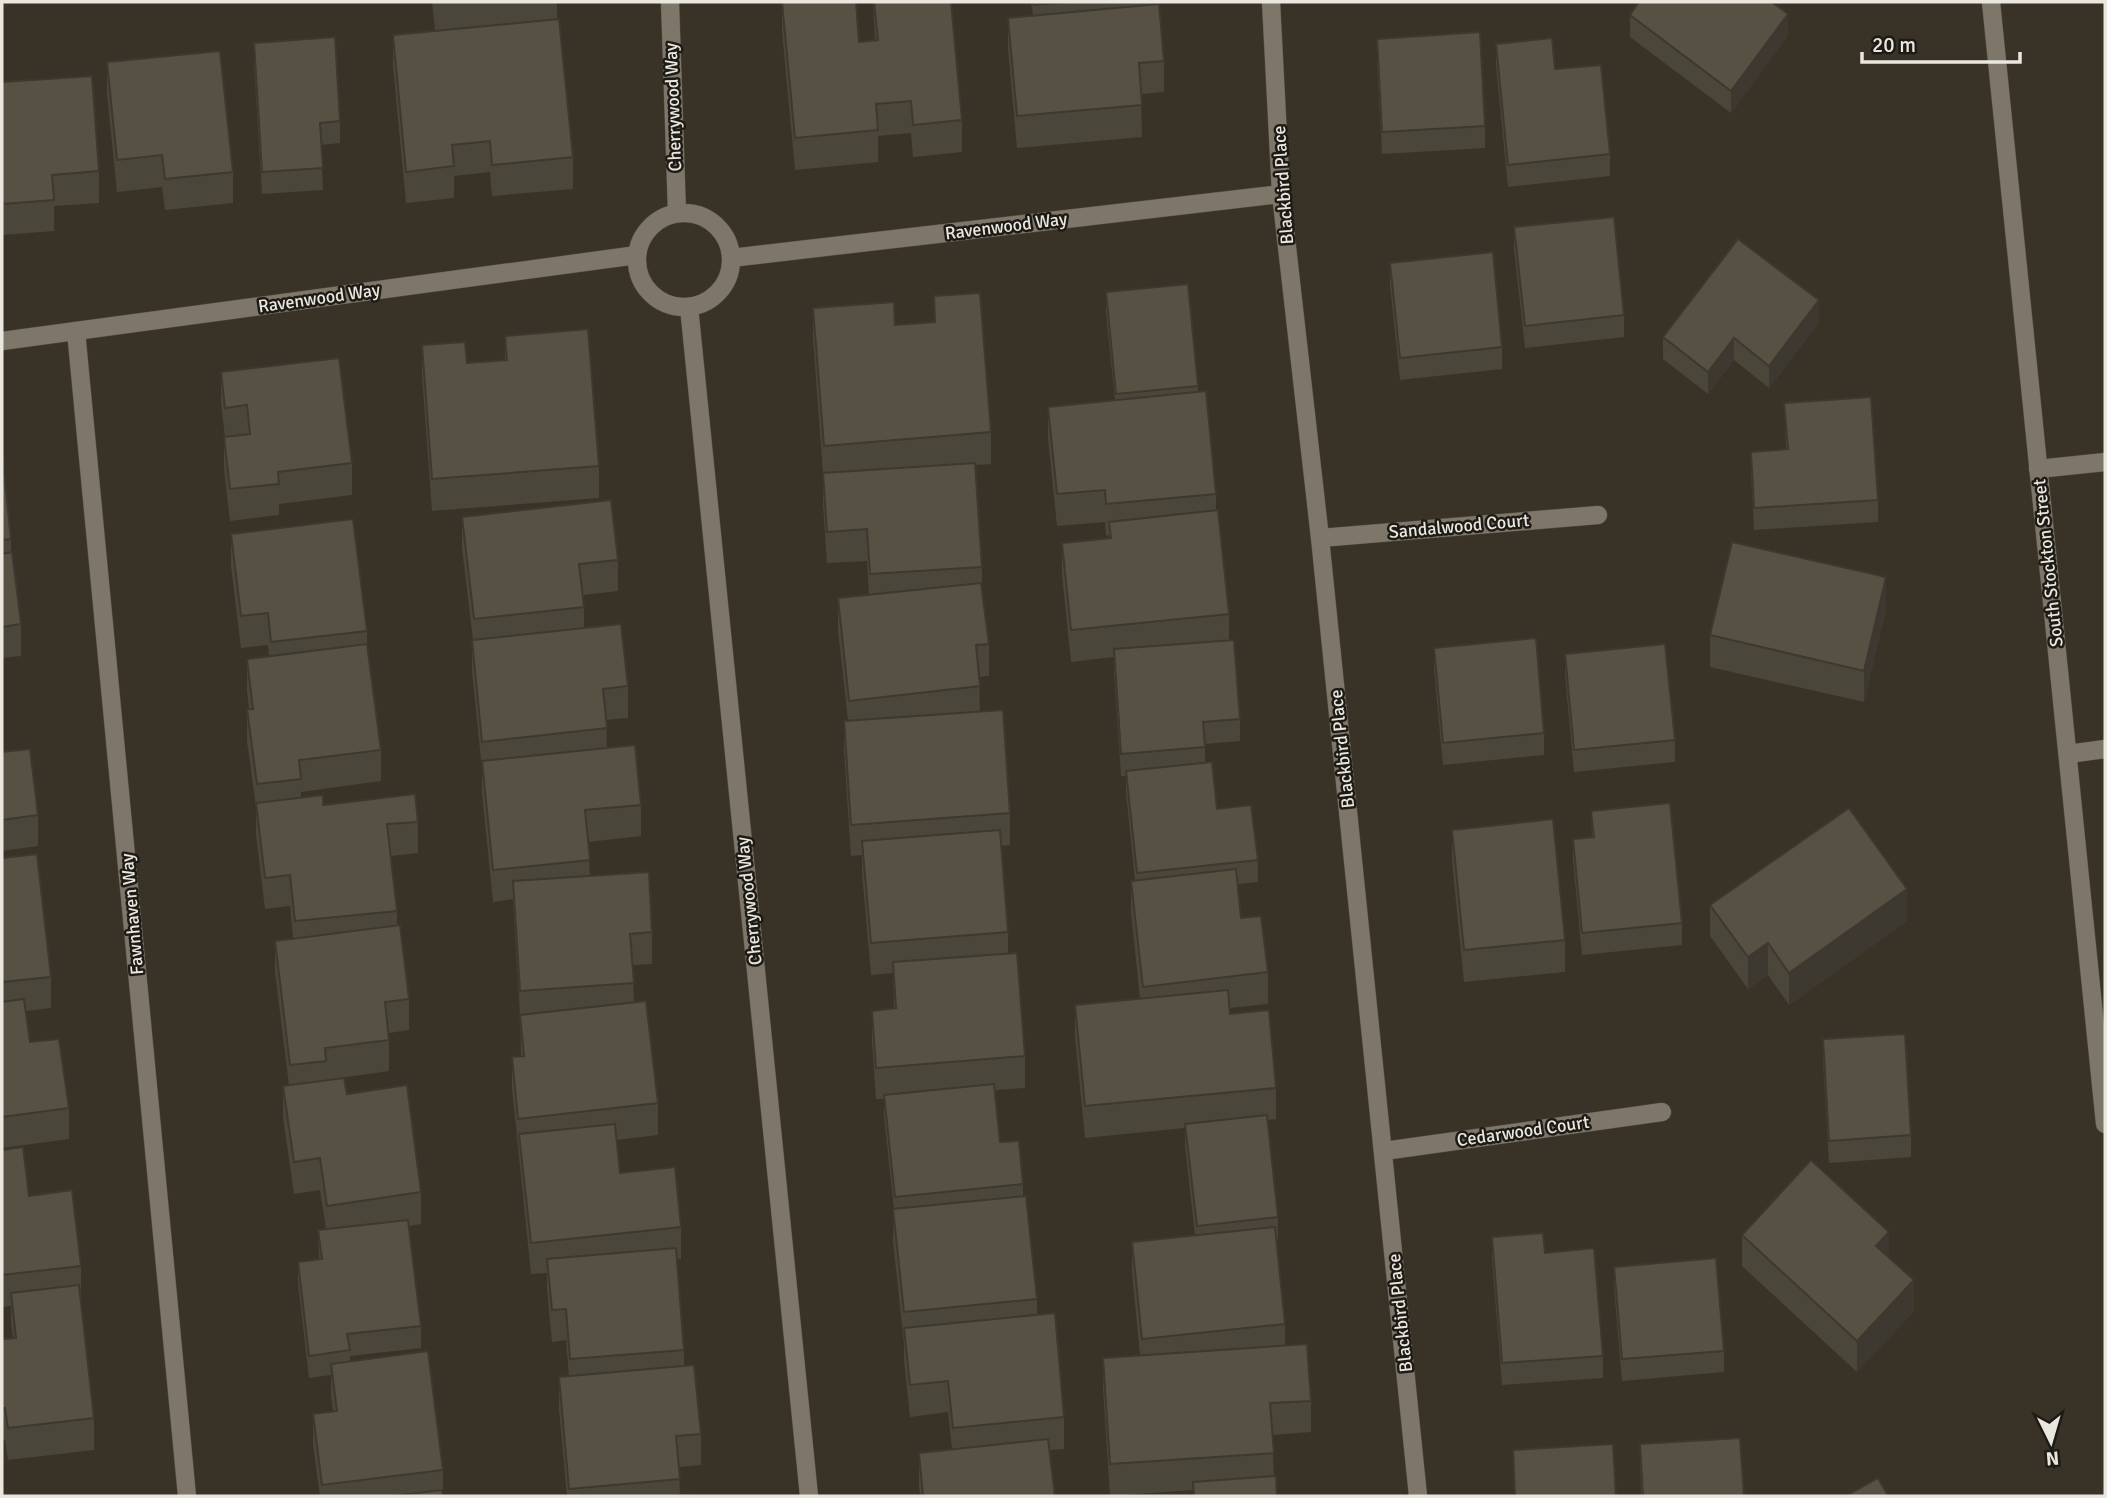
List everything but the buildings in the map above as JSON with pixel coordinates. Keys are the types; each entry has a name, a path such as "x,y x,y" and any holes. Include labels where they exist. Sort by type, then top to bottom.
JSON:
{"street":[{"name":"Cherrywood Way","path":"670,2 677,213"},
{"name":"Blackbird Place","path":"1271,2 1282,194 1418,1496"},
{"name":"South Stockton Street","path":"1991,2 2105,1124"},
{"name":"Ravenwood Way","path":"731,258 1282,194"},
{"path":"677,213 694,213 709,219 728,242 731,258 728,276 720,290 708,301 689,307 672,306 657,299 645,286 638,272 636,254 647,230 659,219 677,213"},
{"name":"Ravenwood Way","path":"2,341 636,254"},
{"name":"Cherrywood Way","path":"689,307 809,1496"},
{"name":"Fawnhaven Way","path":"76,331 187,1496"},
{"path":"2038,469 2105,462"},
{"name":"Sandalwood Court","path":"1320,538 1598,515"},
{"path":"2068,754 2105,749"},
{"name":"Cedarwood Court","path":"1384,1151 1662,1112"}]}
